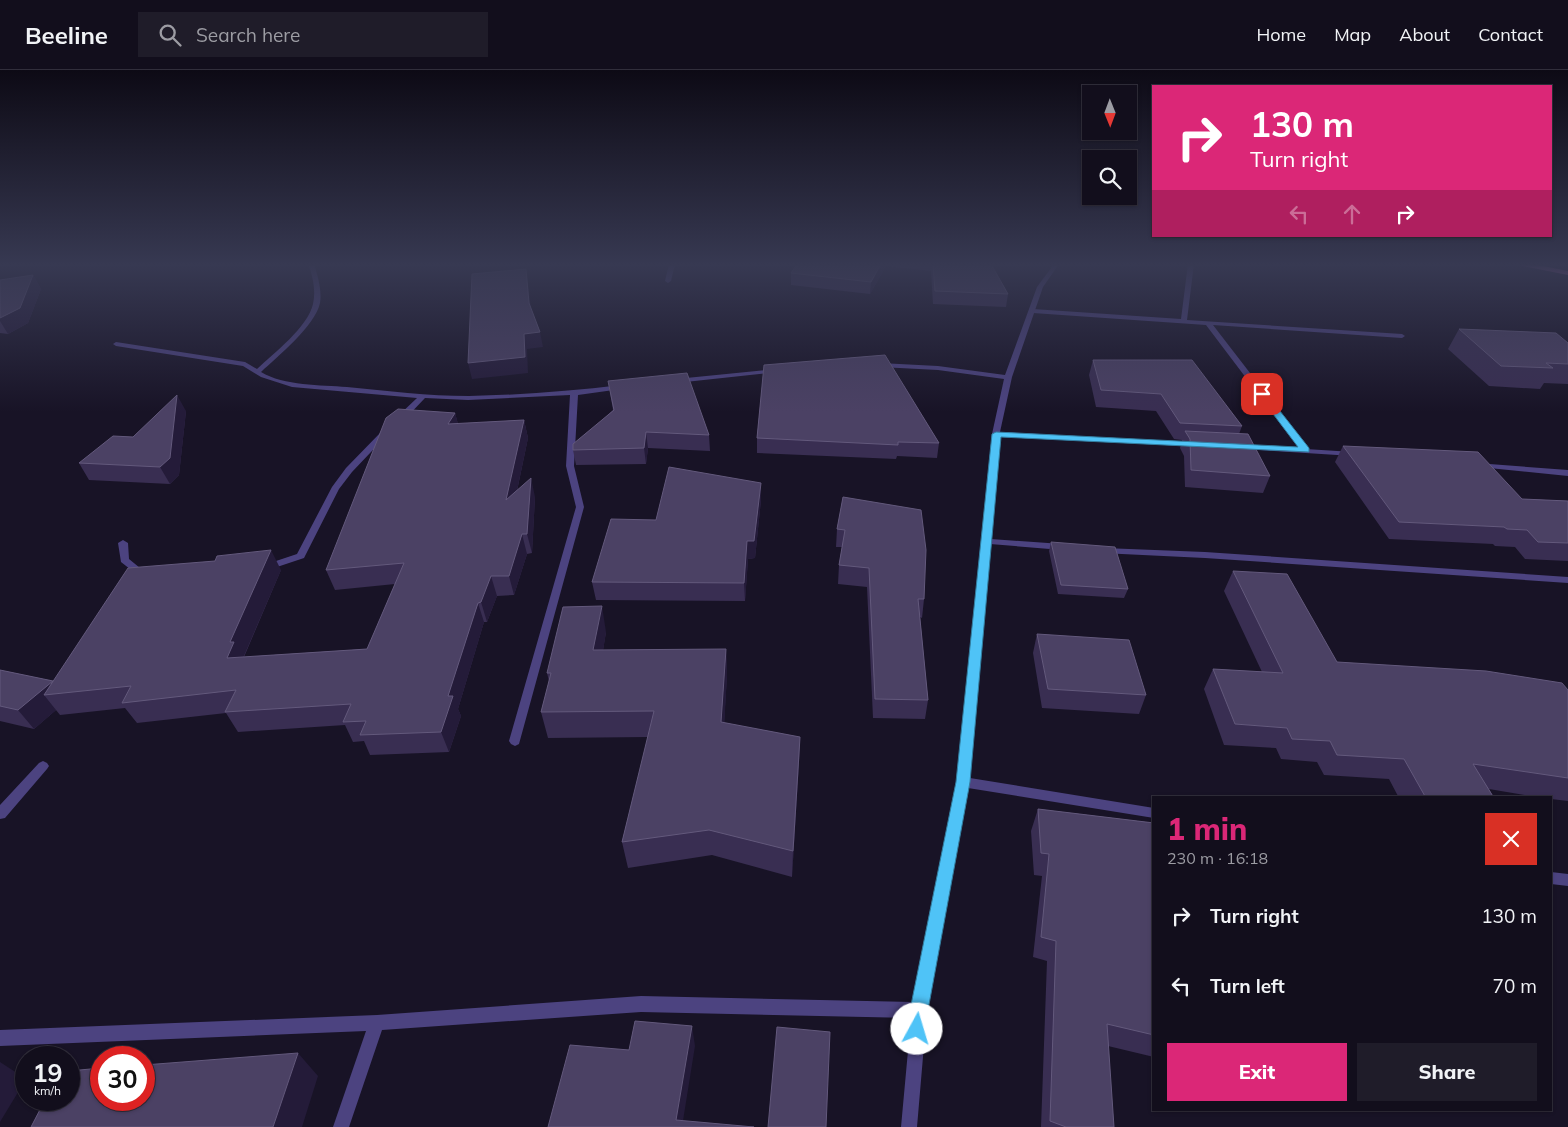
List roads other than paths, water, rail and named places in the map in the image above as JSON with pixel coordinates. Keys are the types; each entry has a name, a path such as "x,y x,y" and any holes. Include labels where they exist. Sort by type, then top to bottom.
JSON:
{"street":[{"path":"257,372 298,334 312,313"},
{"path":"909,1127 919,1010 963,782 996,434 1008,377 1032,313"},
{"path":"1068,313 1402,336"},
{"path":"1184,321 1185,313"},
{"path":"1208,323 1305,450"},
{"path":"116,344 245,364 263,376 292,385 423,396 468,398 574,392 633,386"},
{"path":"874,365 938,368 1008,377"},
{"path":"672,381 781,371"},
{"path":"515,741 580,506 570,466 574,392"},
{"path":"258,566 276,564 301,556 335,489 349,470 423,396"},
{"path":"996,434 1206,445"},
{"path":"1236,446 1364,455"},
{"path":"1471,464 1568,473"},
{"path":"986,541 1071,548"},
{"path":"123,543 124,560 138,571 156,571"},
{"path":"1090,550 1204,555 1568,580"},
{"path":"0,814 43,766"},
{"path":"963,782 1152,813"},
{"path":"1552,878 1568,880"},
{"path":"0,1038 377,1023 641,1004 919,1010"},
{"path":"341,1127 377,1023"}]}
